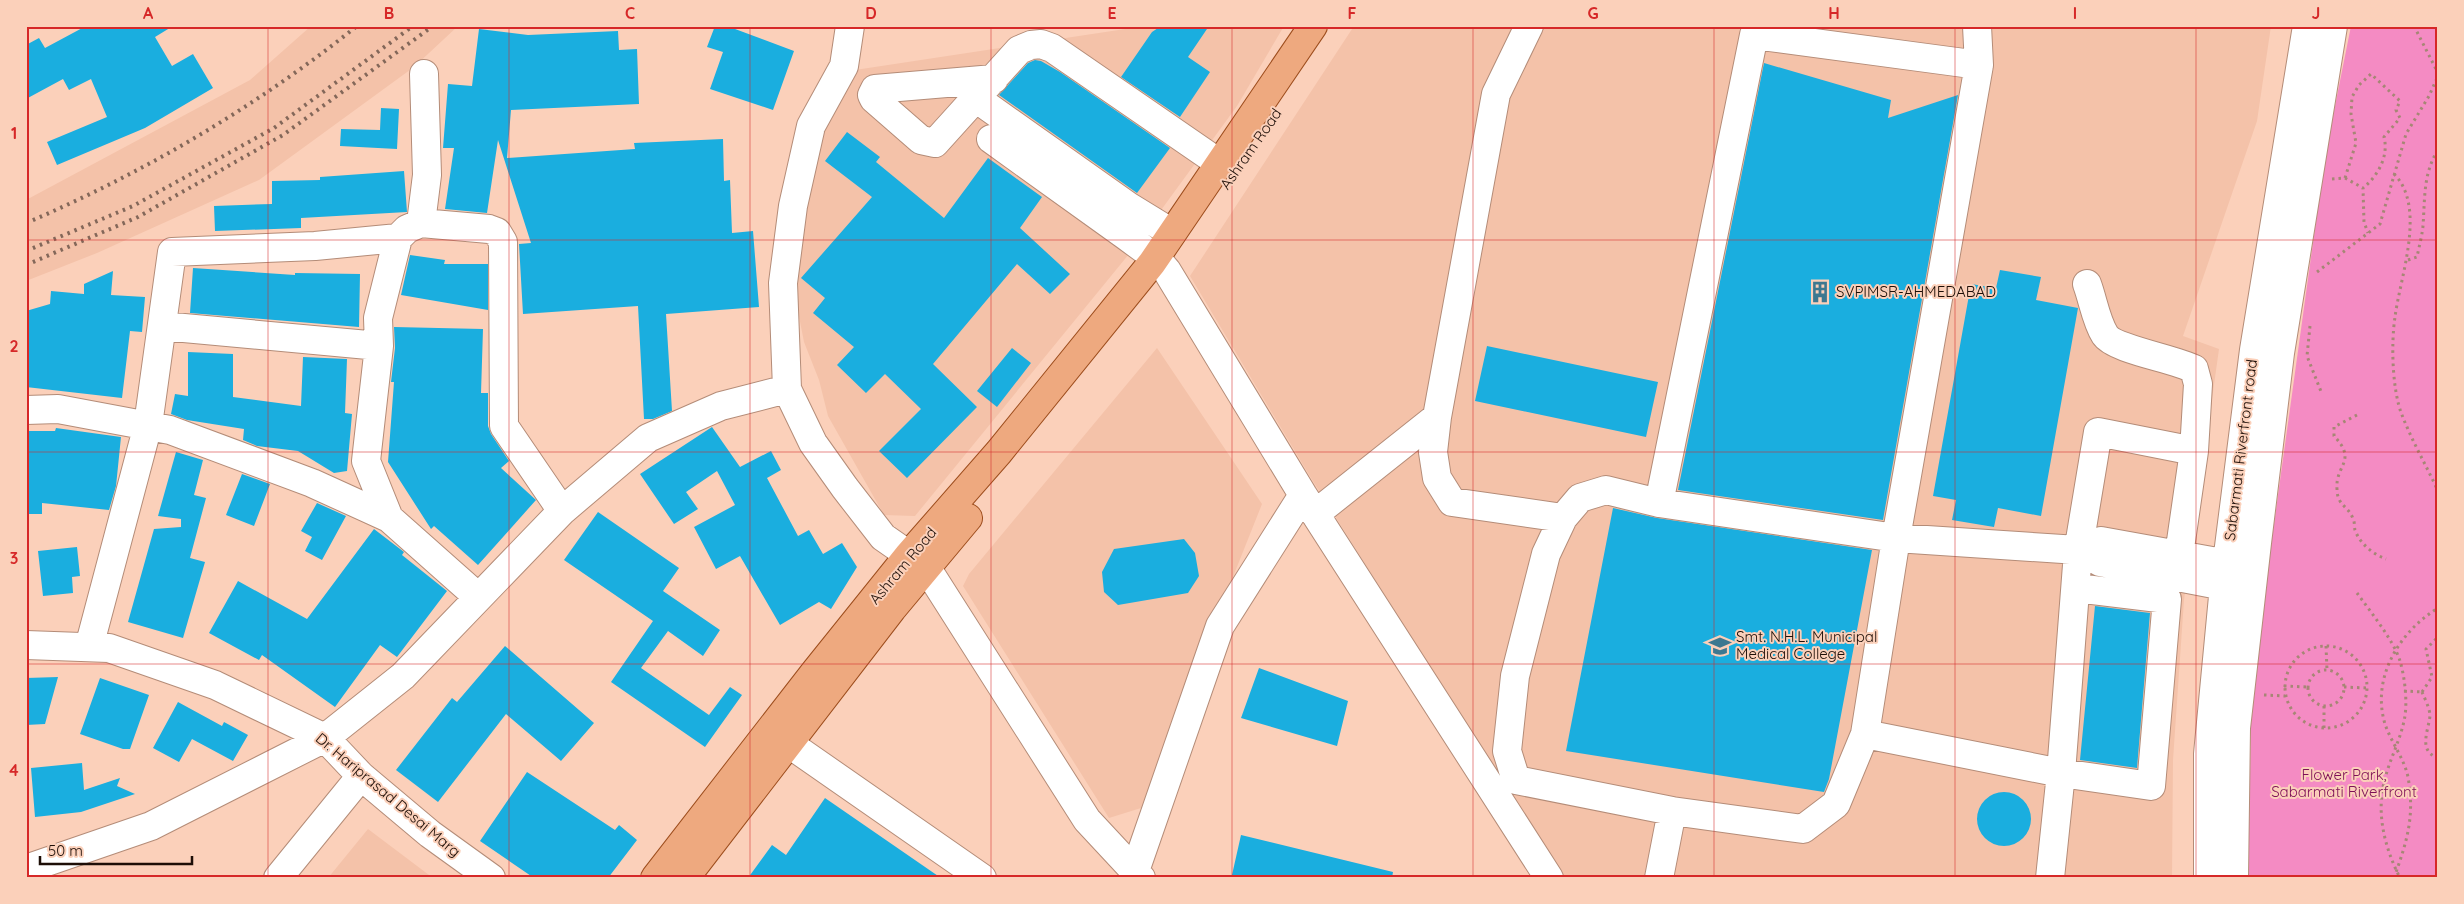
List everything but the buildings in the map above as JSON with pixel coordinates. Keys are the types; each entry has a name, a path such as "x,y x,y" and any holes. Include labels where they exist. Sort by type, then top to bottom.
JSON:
{"main road":[{"name":"Ashram Road","path":"1161,265 1172,234 1313,26"},
{"name":"Ashram Road","path":"655,878 814,672 1070,394 1334,26"},
{"name":"Ashram Road","path":"686,878 788,743 917,562"}],"street":[{"path":"850,26 844,66 811,126 793,206 783,283 787,389 813,443 845,488 883,536 917,562 1087,820 1138,874 1220,626 1309,504 1437,417"},
{"path":"1529,26 1496,94 1437,417 1433,452 1437,478 1452,502 1563,518"},
{"path":"1977,26 1979,65 1896,538 1865,734 1836,804 1803,829 1672,811 1516,780 1507,751 1515,676 1546,554 1563,518 1580,498 1606,490 1659,503 1896,538 2078,550 2100,562 2225,575 2254,568"},
{"name":"Sabarmati Riverfront road","path":"2208,878 2208,754 2225,575 2254,350 2307,26"},
{"name":"Sabarmati Riverfront road","path":"2234,878 2237,719 2254,568 2280,353 2333,26"},
{"path":"1659,503 1754,35 1979,65"},
{"path":"1172,234 1128,206 986,89 1023,47 1041,44 1052,48 1219,163"},
{"path":"422,223 427,175 424,74"},
{"path":"991,140 1161,265 1309,504 1549,878"},
{"path":"389,518 366,461 379,346 378,318 398,238 407,229 422,223 489,229 497,232 502,242 504,426 562,511"},
{"path":"89,647 148,425 172,252 315,246 398,238"},
{"path":"2087,284 2105,335 2114,344 2180,362 2194,369 2198,384 2194,451 2179,555"},
{"path":"162,326 379,346"},
{"path":"47,870 151,826 324,738 403,676 562,511 648,438 721,406 787,389"},
{"path":"26,410 58,408 170,430 312,483 389,518 478,597"},
{"path":"2050,878 2061,773 2078,550 2098,432 2194,451"},
{"path":"2078,550 2101,541 2179,555 2225,575"},
{"path":"1865,734 2061,773 2151,786 2167,600 2076,588"},
{"name":"Dr. Hariprasad Desai Marg","path":"26,645 108,648 216,685 324,738 361,776 430,834 491,878"},
{"path":"2211,716 2237,719"},
{"path":"788,743 982,878"},
{"path":"278,878 361,776"},
{"path":"1659,878 1672,811"}],"path":[{"path":"2317,273 2380,224 2406,134 2432,90 2438,74 2414,26"},
{"path":"2345,178 2356,143 2351,114 2352,97 2359,85 2372,74 2400,101 2396,110 2400,118 2384,137 2387,148 2375,178 2363,188"},
{"path":"2432,90 2438,86"},
{"path":"2408,260 2417,257 2423,227 2423,191 2433,157 2438,150"},
{"path":"2393,174 2402,183 2410,218 2408,260 2395,317 2393,360 2401,413 2438,491"},
{"path":"2330,179 2345,178 2363,188"},
{"path":"2363,188 2364,222 2368,233"},
{"path":"2311,319 2307,356 2322,394"},
{"path":"2357,415 2334,427 2334,436 2344,446 2346,458 2337,479 2339,502 2348,509 2360,540 2378,556 2386,559"},
{"path":"2434,481 2438,476"},
{"path":"2357,593 2400,660 2404,691 2404,720 2386,776 2381,800 2381,825 2387,852 2400,878"},
{"path":"2394,878 2408,837 2411,810 2408,776 2386,725 2381,699 2388,664 2401,639 2427,614 2438,608"},
{"path":"2422,692 2432,677 2426,649 2438,638"},
{"path":"2326,646 2327,670"},
{"path":"2326,646 2339,648 2350,654 2359,663 2365,674 2367,688 2365,700 2354,716 2338,727 2324,728 2314,727 2295,715 2285,696 2284,686 2287,673 2293,662 2302,653 2326,646"},
{"path":"2327,670 2337,673 2344,687 2341,698 2336,703 2324,706 2314,702 2308,687 2316,673 2327,670"},
{"path":"2284,686 2308,687"},
{"path":"2344,687 2367,688"},
{"path":"2404,691 2422,692"},
{"path":"2422,692 2430,714 2424,742 2429,753 2438,758"},
{"path":"2262,695 2285,696"},
{"path":"2324,706 2324,728"}],"shaded area":[{"path":"311,26 458,26 414,67 259,180 97,253 26,281 26,200 250,80"},
{"path":"1145,26 1284,26 1237,106 1129,254 915,516 884,515 828,416 819,380 804,342 795,296 810,159 830,110 855,70"},
{"path":"1354,26 2271,26 2257,121 2183,336 2219,349 2184,600 2173,760 2172,878 1563,878 1311,478 1190,276"},
{"path":"1157,348 1262,504 1141,808 1109,818 963,586 969,574"},
{"path":"368,829 433,878 328,878"}],"green space":[{"name":"Flower Park, Sabarmati Riverfront","path":"2351,26 2438,26 2438,878 2248,878 2251,724 2270,553 2325,156"}],"railway":[{"path":"26,223 113,182 198,136 280,84 357,26"},
{"path":"26,251 133,206 274,128 413,26"},
{"path":"26,265 138,217 283,135 433,26"}],"place":[{"name":"SVPIMSR-AHMEDABAD","path":"1820,292"},
{"name":"Smt. N.H.L. Municipal Medical College","path":"1720,646"}]}
